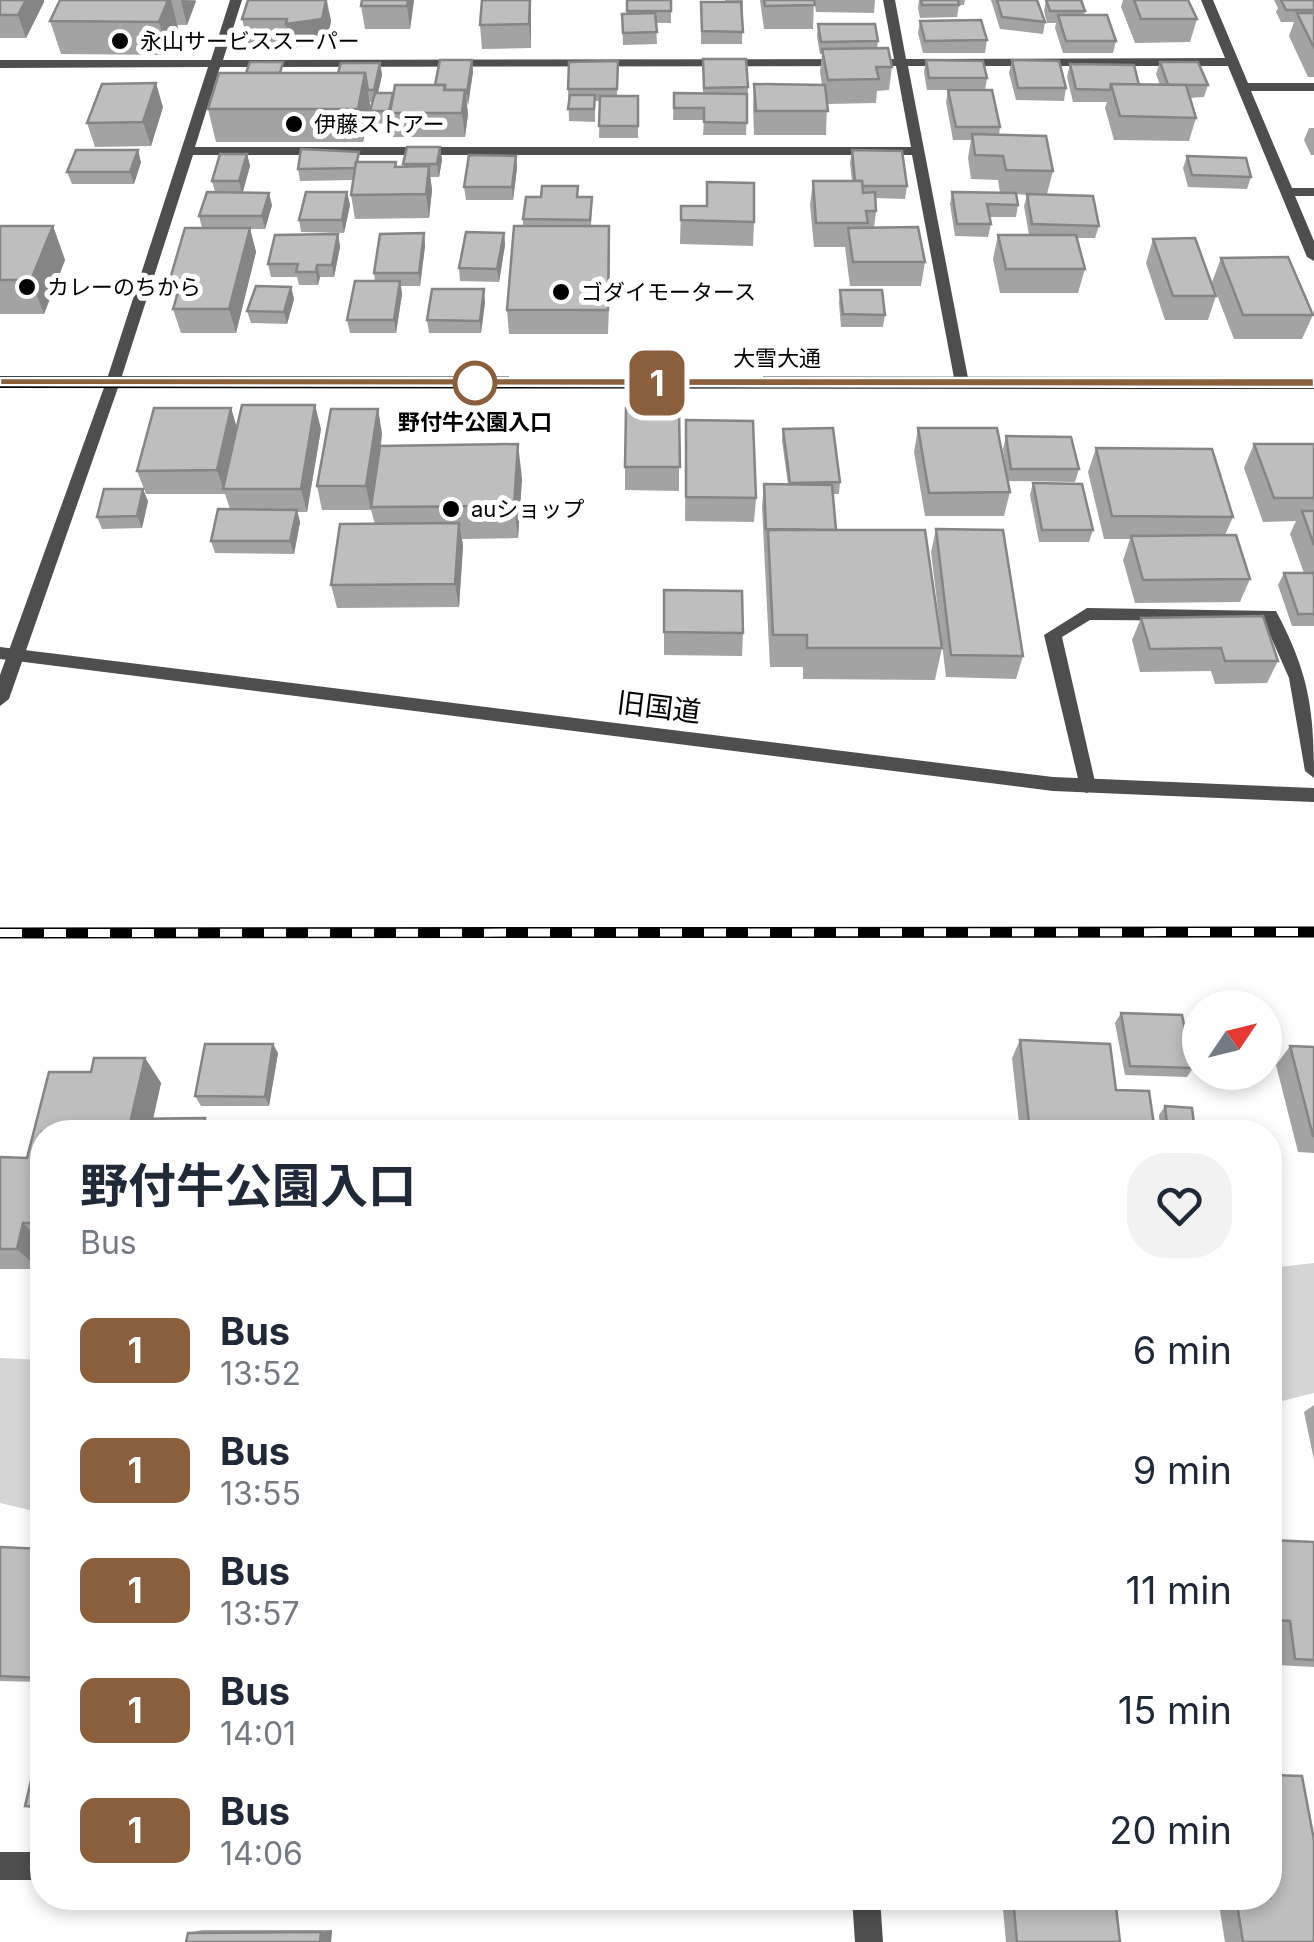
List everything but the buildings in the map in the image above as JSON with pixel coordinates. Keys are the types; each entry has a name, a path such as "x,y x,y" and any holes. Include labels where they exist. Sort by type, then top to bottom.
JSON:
{"highway":[{"name":"大雪大通","path":"0,382 1314,383"}],"street":[{"path":"0,698 7,654 113,382 236,0"},
{"path":"888,0 962,384"},
{"path":"1207,0 1314,257"},
{"path":"0,64 1234,62"},
{"path":"1244,87 1314,87"},
{"path":"190,151 920,152"},
{"path":"1287,192 1314,192"},
{"path":"1088,786 1053,635 1087,614 1270,616 1298,678 1314,771"},
{"name":"旧国道","path":"7,654 1088,786 1314,795"},
{"path":"0,1866 30,1866"},
{"path":"867,1910 869,1942"}],"shaded area":[{"path":"1314,1263 1314,1393 1282,1401 1282,1267"},
{"path":"0,1358 30,1359 30,1510 0,1503"}],"railway":[{"path":"0,933 1314,932"}],"bus line":[{"name":"1","path":"0,382 1314,383"}],"place":[{"name":"永山サービススーパー","path":"120,41"},
{"name":"伊藤ストアー","path":"294,124"},
{"name":"カレーのちから","path":"27,287"},
{"name":"ゴダイモータース","path":"561,292"},
{"name":"野付牛公園入口","path":"475,383"},
{"name":"auショップ","path":"451,509"}]}
